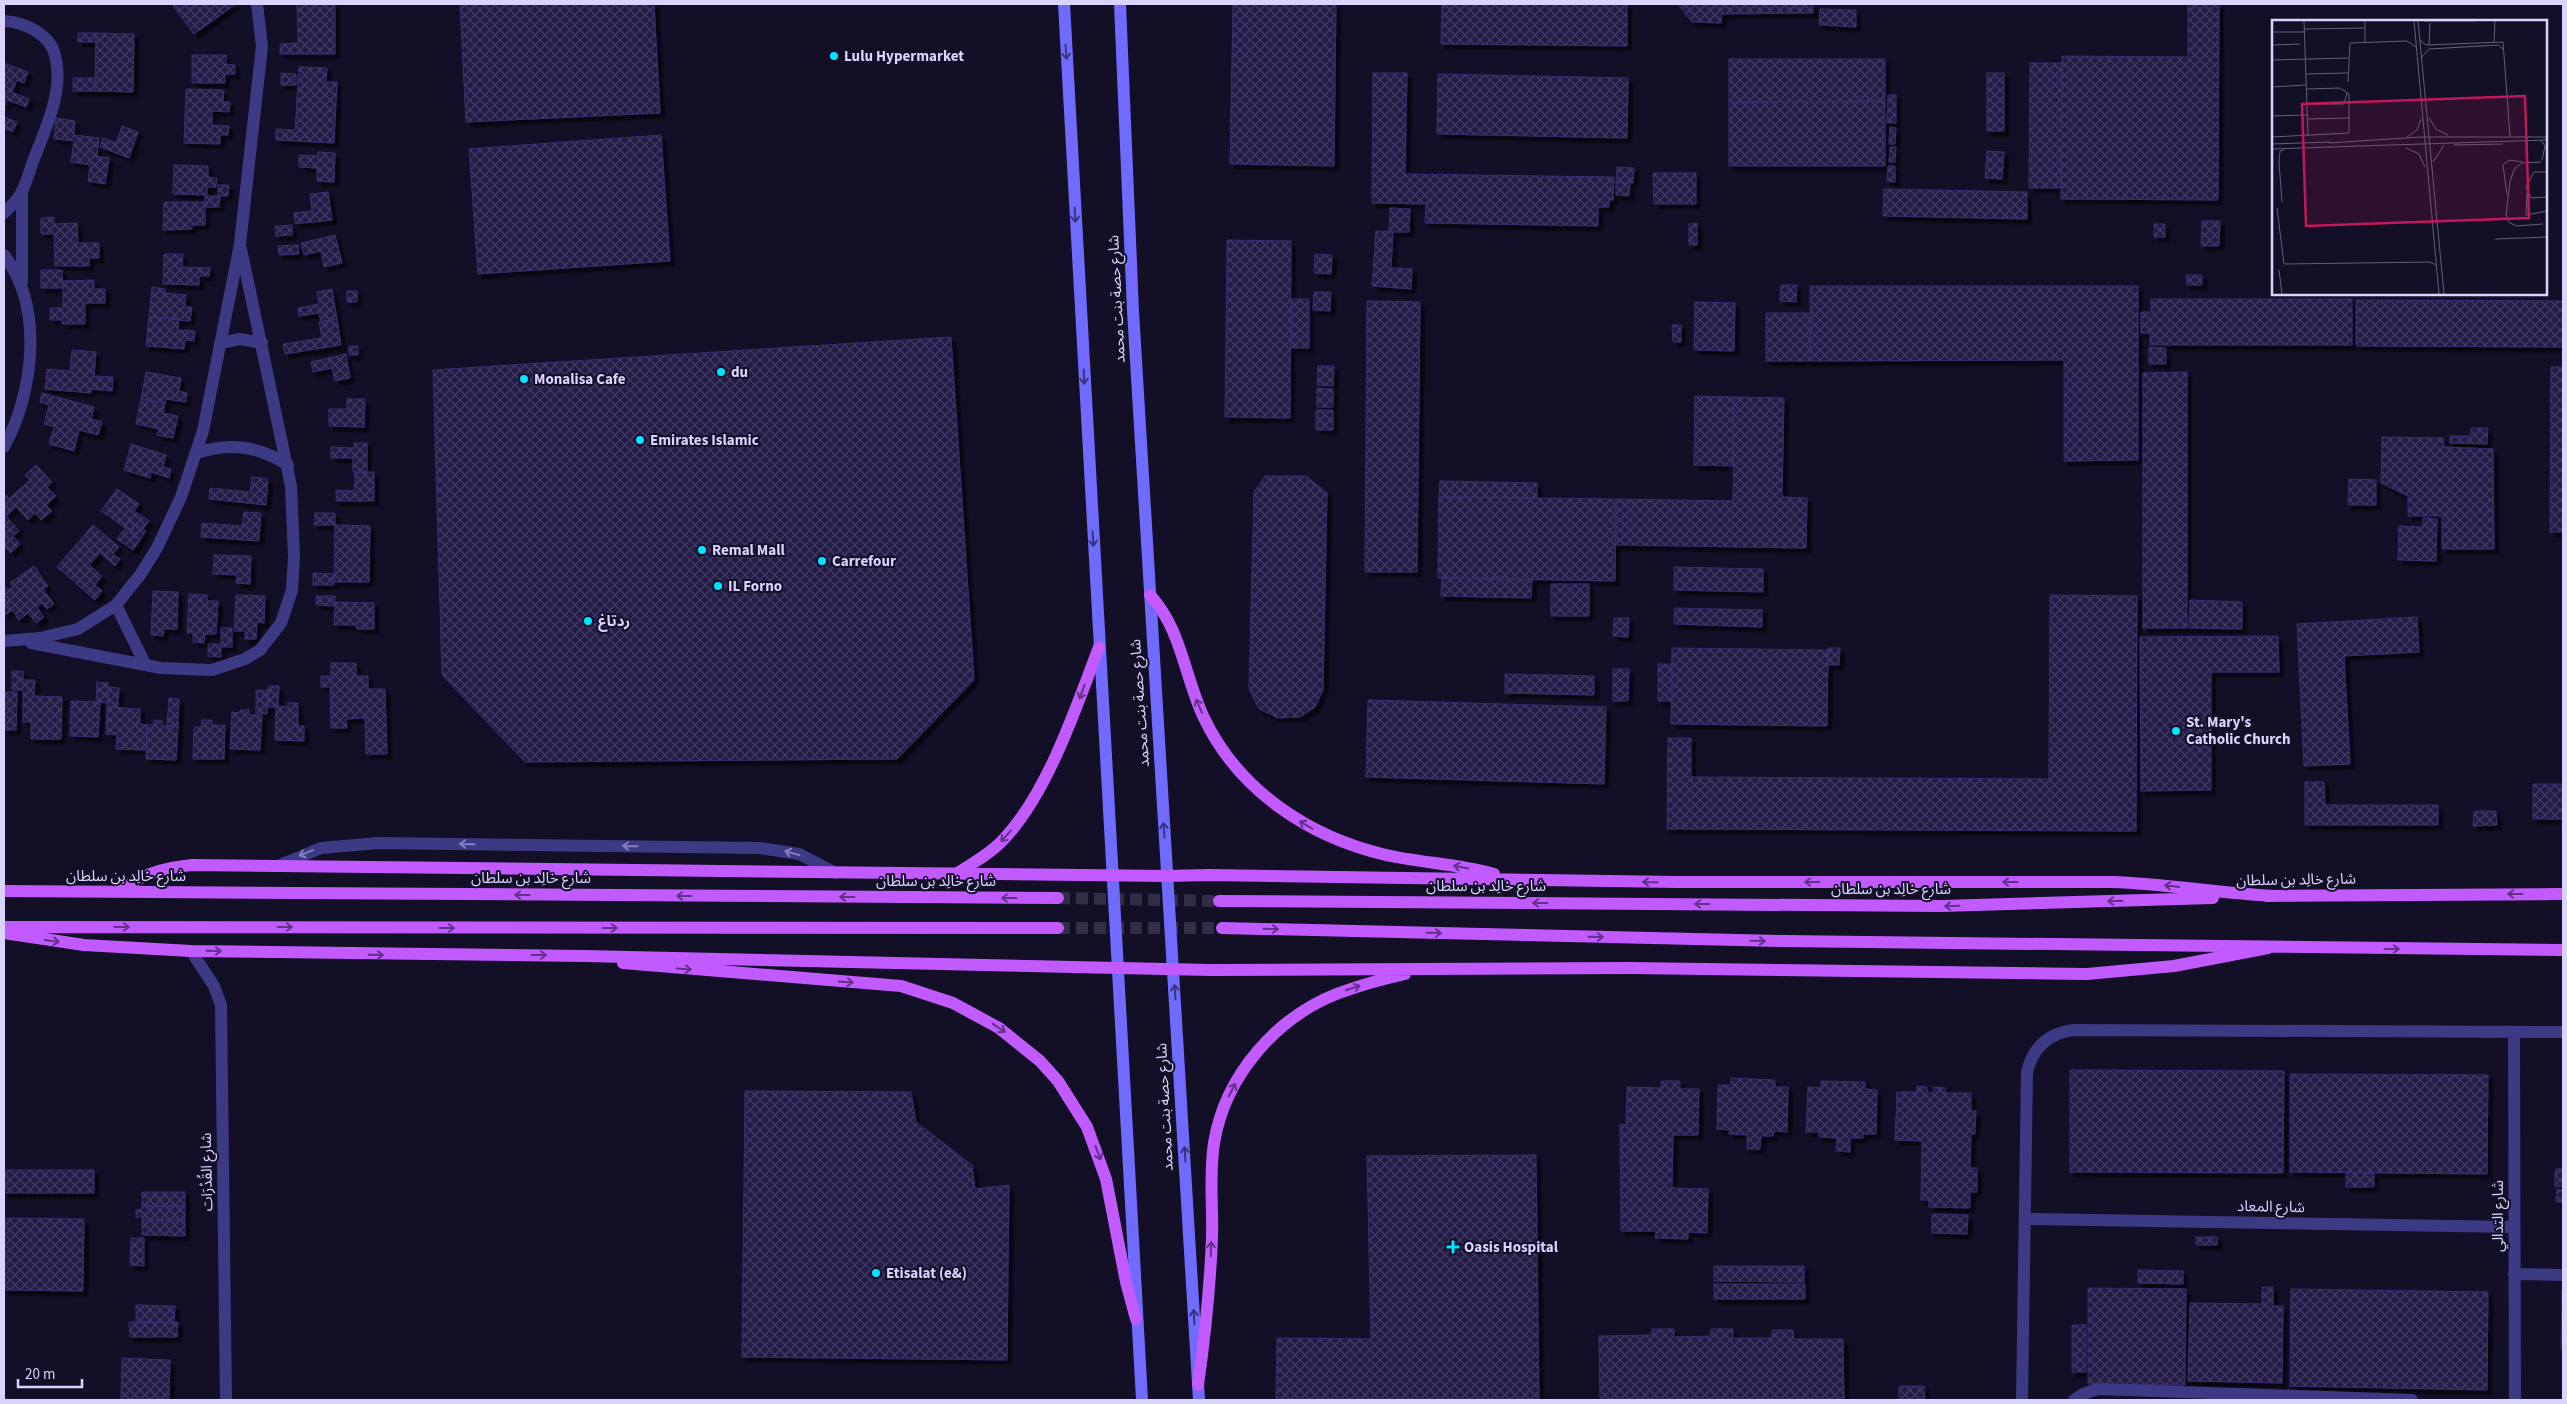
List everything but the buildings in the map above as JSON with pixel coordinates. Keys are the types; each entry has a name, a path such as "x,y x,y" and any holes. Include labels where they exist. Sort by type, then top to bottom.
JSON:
{"main road":[{"path":"1064,4 1116,969 1142,1400"},
{"name":"شارع حصة بنت محمد","path":"1120,4 1133,311 1199,1400"},
{"path":"1150,595 1164,611 1175,630 1195,697 1205,720 1232,762 1266,798 1306,825 1360,848 1408,859 1469,868 1508,879"},
{"path":"956,874 999,844 1028,806 1064,738 1099,647"},
{"path":"119,892 132,881 176,867 278,866 1111,876 1209,875 1677,882 2112,882 2166,886 2220,894 2273,896"},
{"name":"شارع خالِد بن سلطان","path":"4,891 1058,898"},
{"name":"شارع خالِد بن سلطان","path":"1219,901 1942,906 2273,896 2563,894"},
{"path":"4,927 1058,928"},
{"path":"1222,928 1774,941 2563,950"},
{"path":"4,933 84,945 191,951 584,956 1173,970 1630,968 2088,974 2174,966 2268,948"},
{"path":"584,956 636,966 901,986 953,1003 999,1028 1040,1061 1058,1081 1087,1128 1106,1179 1126,1282 1136,1318"},
{"path":"1198,1384 1210,1278 1211,1164 1214,1141 1226,1101 1239,1077 1269,1038 1301,1013 1338,993 1428,969"}],"street":[{"path":"4,640 59,635 78,629 116,605 140,576 157,548 181,497 197,453 211,397 240,244 262,46 257,4"},
{"path":"4,21 21,24 35,30 47,41 55,54 54,97 22,192 22,286 27,311 28,363 24,389 8,429 4,447"},
{"path":"4,213 22,192"},
{"path":"20,640 178,671 212,670 245,659 272,638 285,615 292,590 294,521 288,465 240,244"},
{"path":"4,255 22,286"},
{"path":"220,343 240,340 262,343"},
{"path":"197,453 226,446 242,446 274,456 288,465"},
{"path":"116,605 145,664"},
{"path":"278,866 321,848 378,843 760,848 798,854 836,873"},
{"path":"2548,894 2563,890"},
{"name":"شارع القُدْرَات","path":"191,951 214,986 220,1005 226,1400"},
{"path":"2022,1400 2028,1072 2035,1051 2042,1042 2057,1034 2074,1030 2563,1032"},
{"name":"شارع التدالي","path":"2514,1032 2515,1400"},
{"name":"شارع المعاد","path":"2026,1219 2514,1227"},
{"path":"2514,1274 2563,1275"},
{"path":"2074,1400 2083,1394 2098,1389 2412,1400"}],"tunnel":[{"path":"1058,898 1219,901"},
{"path":"1058,928 1222,928"}],"place":[{"name":"Lulu Hypermarket","path":"834,56"},
{"name":"du","path":"721,372"},
{"name":"Monalisa Cafe","path":"524,379"},
{"name":"Emirates Islamic","path":"640,440"},
{"name":"Remal Mall","path":"702,550"},
{"name":"Carrefour","path":"822,561"},
{"name":"IL Forno","path":"718,586"},
{"name":"ردتاغ","path":"588,621"},
{"name":"St. Mary's Catholic Church","path":"2176,731"},
{"name":"Oasis Hospital","path":"1453,1247"},
{"name":"Etisalat (e&)","path":"876,1273"}]}
